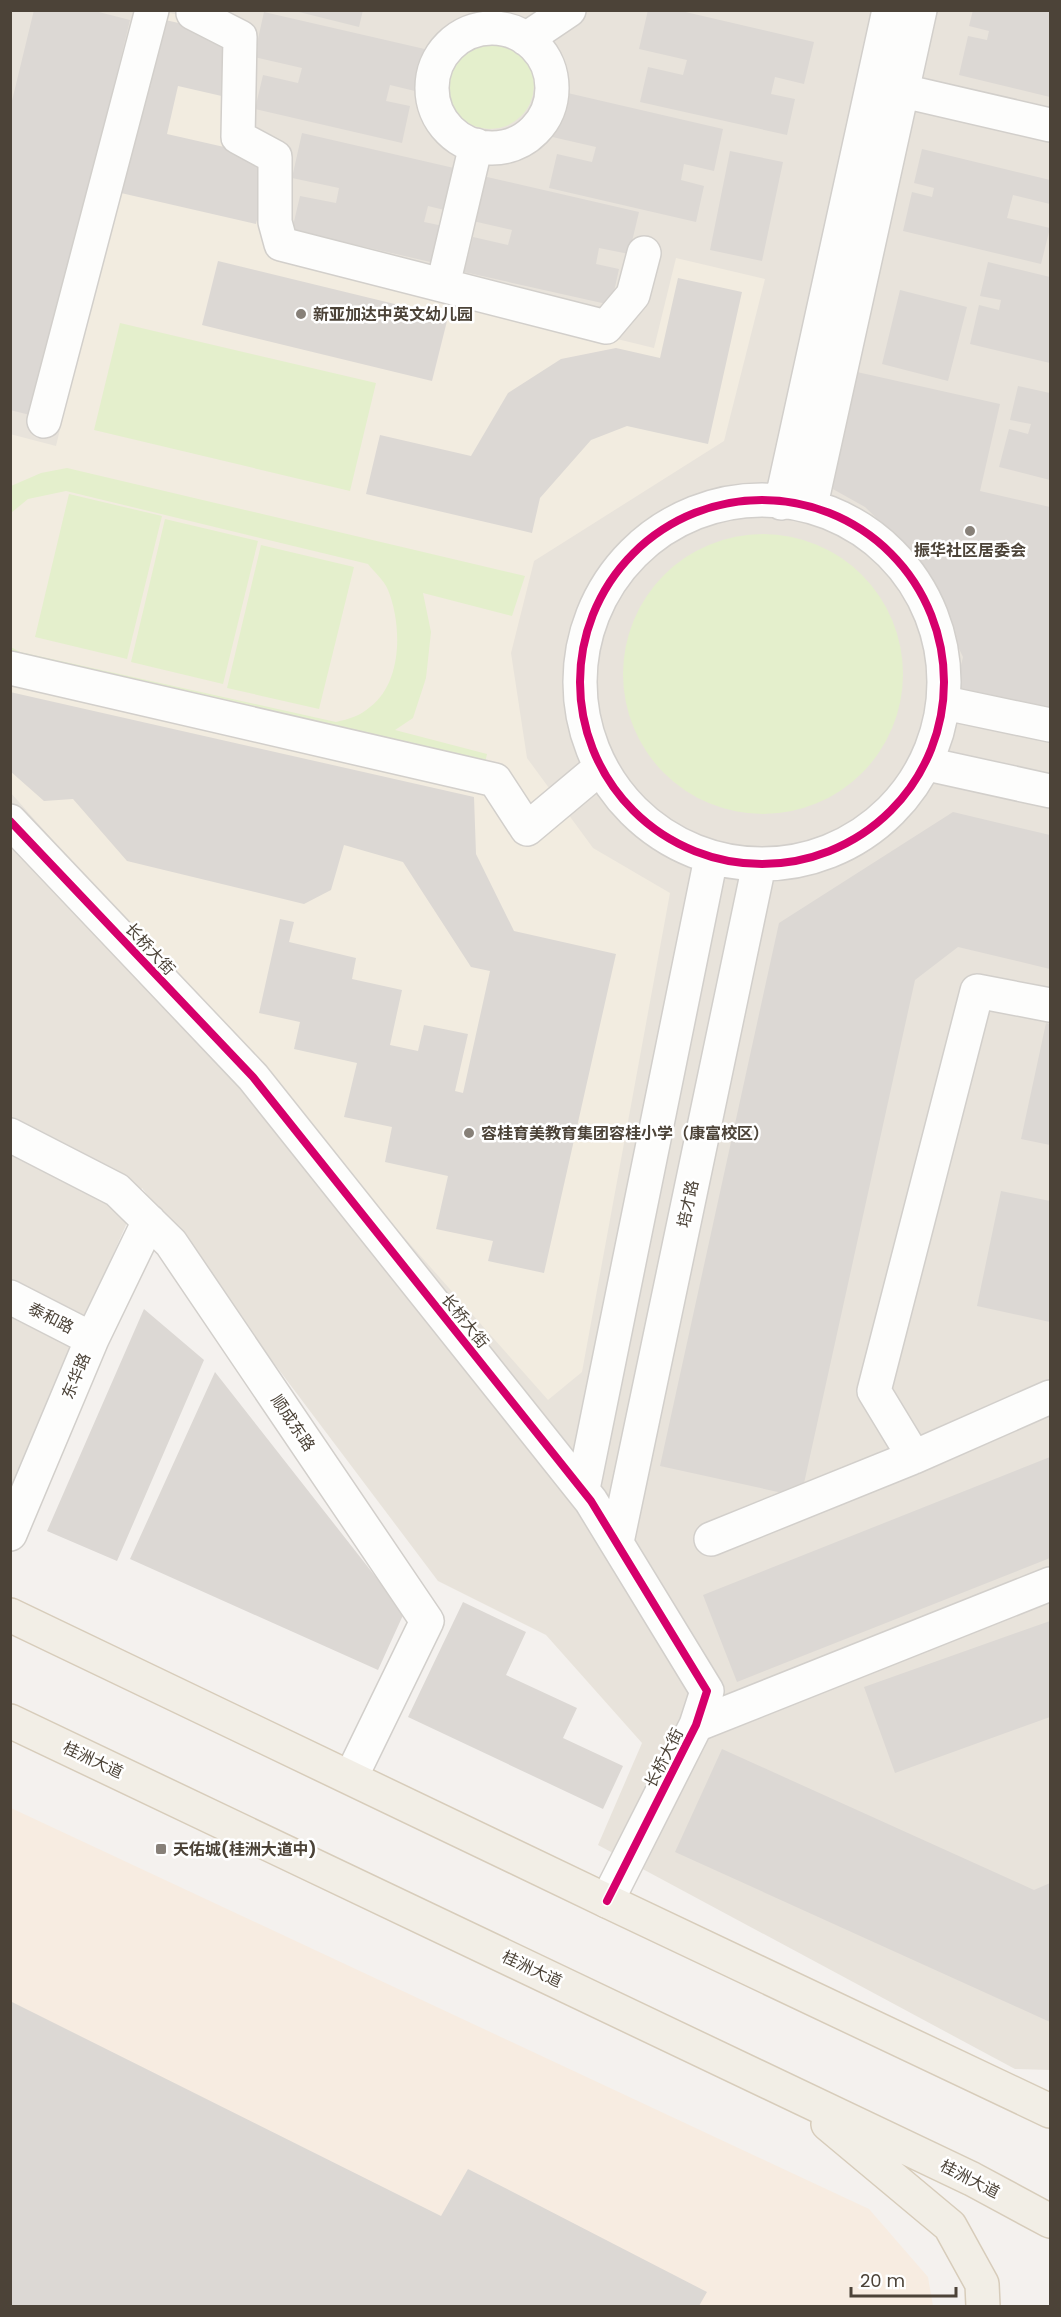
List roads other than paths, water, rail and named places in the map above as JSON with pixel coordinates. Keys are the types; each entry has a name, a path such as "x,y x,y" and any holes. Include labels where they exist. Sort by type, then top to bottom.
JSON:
{"main road":[{"path":"10,1615 607,1901 1042,2102"},
{"name":"桂洲大道","path":"10,1721 972,2179 1050,2221"},
{"path":"762,2079 816,2114 950,2226 982,2284 983,2307"}],"street":[{"path":"44,421 152,10"},
{"path":"526,39 569,10"},
{"path":"190,11 240,37 238,137 275,157 275,222 281,244 606,327 633,295 644,253"},
{"path":"796,504 903,91 895,11"},
{"path":"796,504 895,11"},
{"path":"480,20 526,39 540,53 549,71 552,90 548,110 538,127 523,140 504,147 484,148 465,142 449,130 438,115 432,96 433,77 440,58 453,43 469,33 480,20"},
{"path":"903,91 1050,125"},
{"path":"443,285 476,145"},
{"path":"747,499 796,504 858,525 898,559 928,602 944,651 945,703 927,764 889,814 836,850 759,865 711,858 654,830 609,785 583,727 578,664 596,602 632,551 686,515 747,499"},
{"path":"10,668 495,780 527,829 601,767"},
{"path":"945,703 1050,725"},
{"path":"927,764 1050,791"},
{"name":"长桥大街","path":"10,821 253,1077 583,1489 707,1691 696,1725 607,1901"},
{"path":"583,1489 711,858"},
{"name":"培才路","path":"617,1542 759,865"},
{"path":"914,1457 874,1391 977,991 1050,1005"},
{"name":"顺成东路","path":"10,1135 117,1190 171,1243 427,1621 351,1777"},
{"name":"东华路","path":"10,1534 92,1339 148,1221"},
{"name":"泰和路","path":"10,1297 92,1339"},
{"path":"711,1539 914,1457 1050,1397"},
{"path":"696,1725 1050,1584"}],"place":[{"name":"新亚加达中英文幼儿园","path":"301,314"},
{"name":"振华社区居委会","path":"970,531"},
{"name":"容桂育美教育集团容桂小学（康富校区）","path":"469,1133"},
{"name":"天佑城(桂洲大道中)","path":"161,1849"}]}
